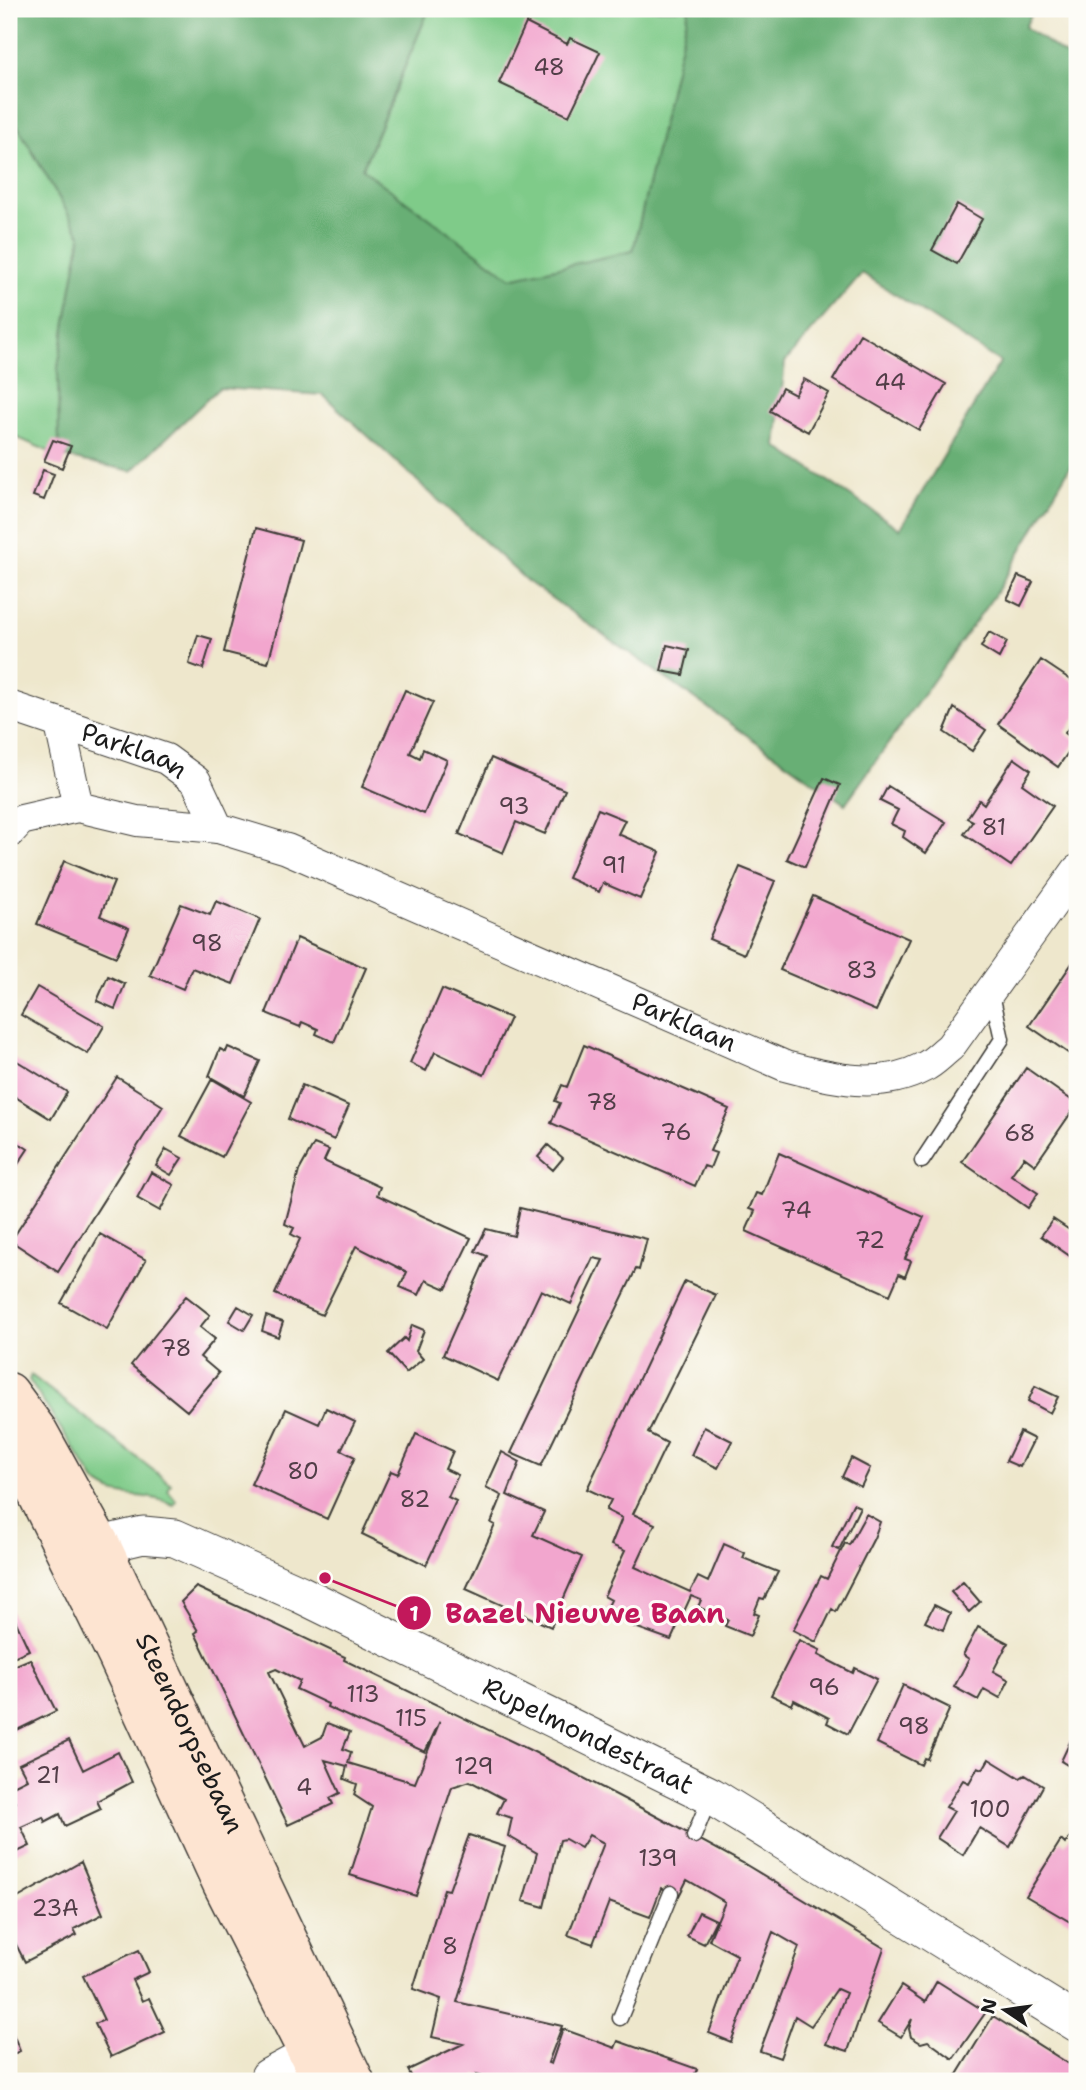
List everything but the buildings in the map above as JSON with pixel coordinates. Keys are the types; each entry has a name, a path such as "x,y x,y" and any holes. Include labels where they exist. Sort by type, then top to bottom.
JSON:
{"main road":[{"name":"Steendorpsebaan","path":"9,1392 38,1431 85,1552 322,2059 355,2081"},
{"name":"Steendorpsebaan","path":"9,1445 85,1552"}],"street":[{"name":"Parklaan","path":"9,706 166,759 197,781 218,828"},
{"name":"Parklaan","path":"60,725 78,807"},
{"name":"Parklaan","path":"9,833 21,820 78,807 137,821 218,828 287,849 785,1066 832,1078 876,1082 924,1067 950,1047 1077,870"},
{"name":"Rupelmondestraat","path":"85,1552 143,1535 174,1538 300,1594 711,1796 1077,2023"},
{"path":"268,2081 270,2077 322,2059"}],"lane":[{"path":"922,1161 1002,1039 991,989"},
{"path":"694,1836 711,1796"},
{"path":"620,2018 671,1893"}],"green space":[{"path":"9,9 429,9 362,169 511,278 633,251 689,9 1034,9 1025,27 1077,63 1077,455 998,590 845,804 527,581 323,395 219,388 132,471 59,456 58,367 81,236 9,111","holes":["862,273 1000,362 900,529 776,446 785,362"]},
{"path":"429,9 689,9 633,251 511,278 362,170"},
{"path":"9,111 81,236 58,367 59,456 9,434"},
{"path":"31,1375 171,1484 168,1490 176,1500 174,1505 152,1498 113,1492 95,1481 29,1380"}],"place":[{"name":"Bazel Nieuwe Baan","path":"325,1578"}]}
